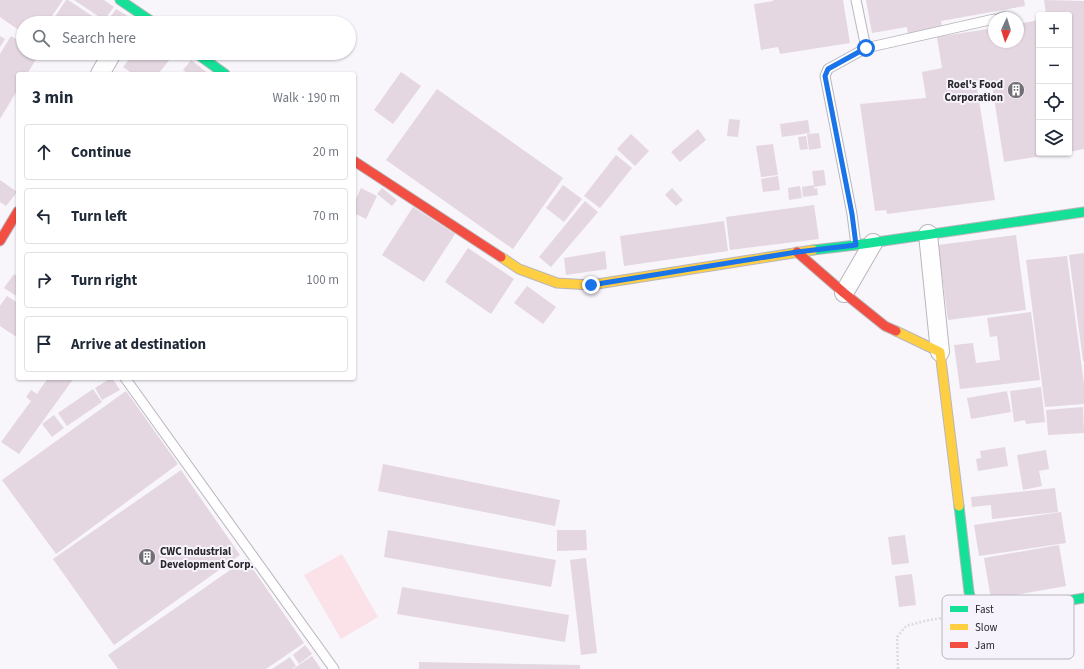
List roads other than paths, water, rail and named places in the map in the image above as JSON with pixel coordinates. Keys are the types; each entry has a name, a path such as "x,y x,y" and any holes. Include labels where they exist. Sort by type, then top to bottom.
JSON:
{"street":[{"path":"120,0 133,16"},
{"path":"101,72 108,60"},
{"path":"206,60 222,72"},
{"path":"356,161 519,269 557,283 591,285 797,252 864,244 1084,212"},
{"path":"0,241 16,214"},
{"path":"928,234 940,352 970,595"},
{"path":"844,293 864,244"},
{"path":"797,252 885,326 940,352"},
{"path":"1074,600 1084,598"}],"lane":[{"path":"856,0 866,48"},
{"path":"864,244 852,214 825,76 828,69 866,48 988,20"},
{"path":"126,380 334,669"}],"place":[{"name":"Roel's Food Corporation","path":"1016,90"},
{"name":"CWC Industrial Development Corp.","path":"147,557"}]}
